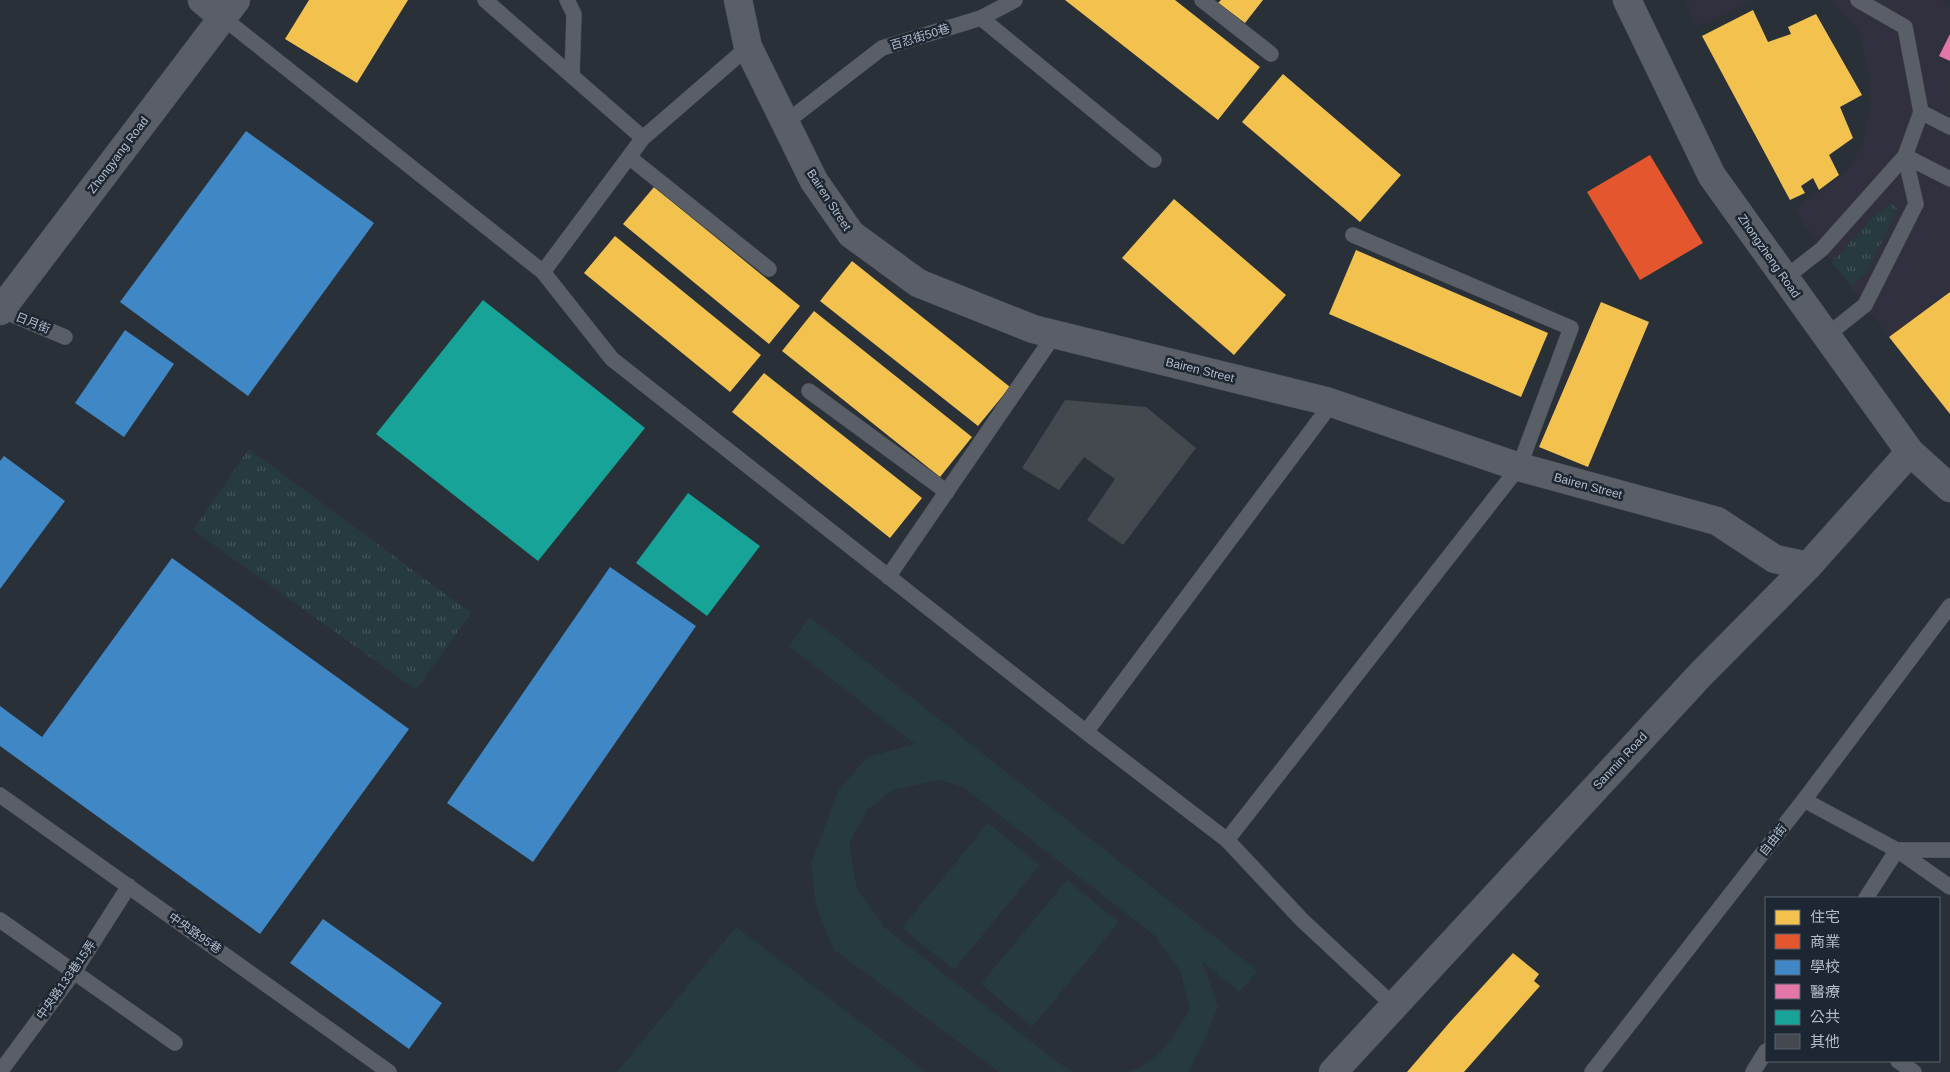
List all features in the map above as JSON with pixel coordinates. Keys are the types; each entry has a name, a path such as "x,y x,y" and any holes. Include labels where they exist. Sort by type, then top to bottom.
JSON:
{"street":[{"name":"Bairen Street","path":"738,0 748,47 814,181 851,234 918,283 1034,329 1332,403 1519,467 1717,521 1775,559 1808,566"},
{"name":"Zhongzheng Road","path":"1626,0 1712,176 1910,452 1950,488"},
{"name":"Zhongyang Road","path":"0,310 220,6"},
{"name":"Sanmin Road","path":"1334,1072 1393,1005 1701,674 1808,566 1910,452"}],"lane":[{"path":"485,0 643,138"},
{"path":"567,0 574,14 572,76"},
{"name":"百忍街50巷","path":"785,123 882,48 981,18 1015,0"},
{"path":"1202,0 1271,54"},
{"path":"1785,278 1822,249 1905,156 1921,112 1905,27 1858,0"},
{"path":"220,6 543,272 612,359 1086,732 1227,840 1302,920 1393,1005"},
{"path":"981,18 1154,160"},
{"path":"543,272 643,138 748,47"},
{"path":"1921,112 1950,127"},
{"path":"1905,156 1950,179"},
{"path":"1826,336 1865,305 1916,204 1905,156"},
{"path":"629,157 769,269"},
{"path":"1227,840 1519,467 1571,328 1353,235"},
{"name":"日月街","path":"0,310 65,337"},
{"path":"888,577 1054,334"},
{"path":"809,391 947,492"},
{"path":"1086,732 1332,403"},
{"name":"自由街","path":"1592,1072 1804,800 1950,606"},
{"name":"中央路95巷","path":"1,797 129,886 366,1066 389,1072"},
{"path":"1804,800 1898,850 1950,887"},
{"path":"1898,850 1950,850"},
{"path":"1867,897 1898,850"},
{"name":"中央路133巷15弄","path":"0,1072 74,972 129,886"},
{"path":"0,920 175,1043"},
{"path":"1753,1072 1765,1054"},
{"path":"1899,1062 1914,1072"}],"shaded area":[{"path":"1692,0 1752,0 1696,27 1685,3"},
{"path":"1831,0 1940,0 1950,6 1950,34 1939,55 1950,61 1950,292 1889,337 1807,229 1795,208 1847,171 1862,146 1871,105 1869,76 1858,30"}],"green space":[{"path":"1891,203 1898,209 1867,272 1852,287 1832,263 1869,221"},
{"path":"249,449 471,613 416,690 193,530"},
{"path":"810,617 1258,971 1239,992 1202,961 1218,1007 1188,1072 1127,1072 1148,1062 1165,1047 1190,1009 1180,970 1154,935 963,787 939,780 893,790 868,809 849,843 857,889 884,927 1056,1061 1073,1072 999,1072 833,949 816,905 811,864 839,789 868,757 915,744 789,646"},
{"path":"988,823 1040,865 954,970 902,928"},
{"path":"1067,880 1119,922 1032,1027 981,984"},
{"path":"736,927 926,1072 617,1072"}],"building: 住宅":[{"path":"309,0 408,0 357,83 285,39"},
{"path":"1065,0 1175,0 1260,67 1218,120"},
{"path":"1221,0 1263,0 1245,23 1218,3"},
{"path":"1753,10 1768,42 1791,34 1788,27 1816,14 1862,95 1840,107 1853,138 1829,155 1839,175 1819,190 1813,178 1801,186 1805,193 1790,200 1702,36"},
{"path":"1283,74 1401,175 1360,222 1242,122"},
{"path":"654,187 800,306 769,344 623,224"},
{"path":"1174,199 1286,295 1234,355 1122,258"},
{"path":"615,236 761,355 730,392 584,273"},
{"path":"1356,250 1548,333 1521,397 1329,314"},
{"path":"852,261 1010,387 978,426 820,301"},
{"path":"1950,292 1950,414 1889,337"},
{"path":"1601,302 1649,322 1588,467 1539,447"},
{"path":"814,311 972,437 940,477 782,351"},
{"path":"764,373 922,498 890,538 732,412"},
{"path":"1513,953 1539,974 1534,981 1540,986 1464,1072 1407,1072 1450,1022"}],"building: 商業":[{"path":"1650,155 1703,243 1640,280 1587,192"}],"building: 學校":[{"path":"246,131 374,223 248,396 120,302"},
{"path":"125,330 174,364 124,437 75,403"},
{"path":"4,456 65,501 0,589 0,461"},
{"path":"172,558 409,729 260,934 0,746 0,706 42,737"},
{"path":"610,567 696,626 533,862 447,803"},
{"path":"323,919 442,1003 409,1049 290,963"}],"building: 醫療":[{"path":"1950,34 1950,61 1939,56"}],"building: 公共":[{"path":"483,300 645,428 538,561 376,434"},
{"path":"688,493 760,546 707,616 636,563"}],"building: 其他":[{"path":"1065,400 1146,407 1196,448 1123,545 1087,520 1115,479 1084,457 1059,490 1022,468"}]}
